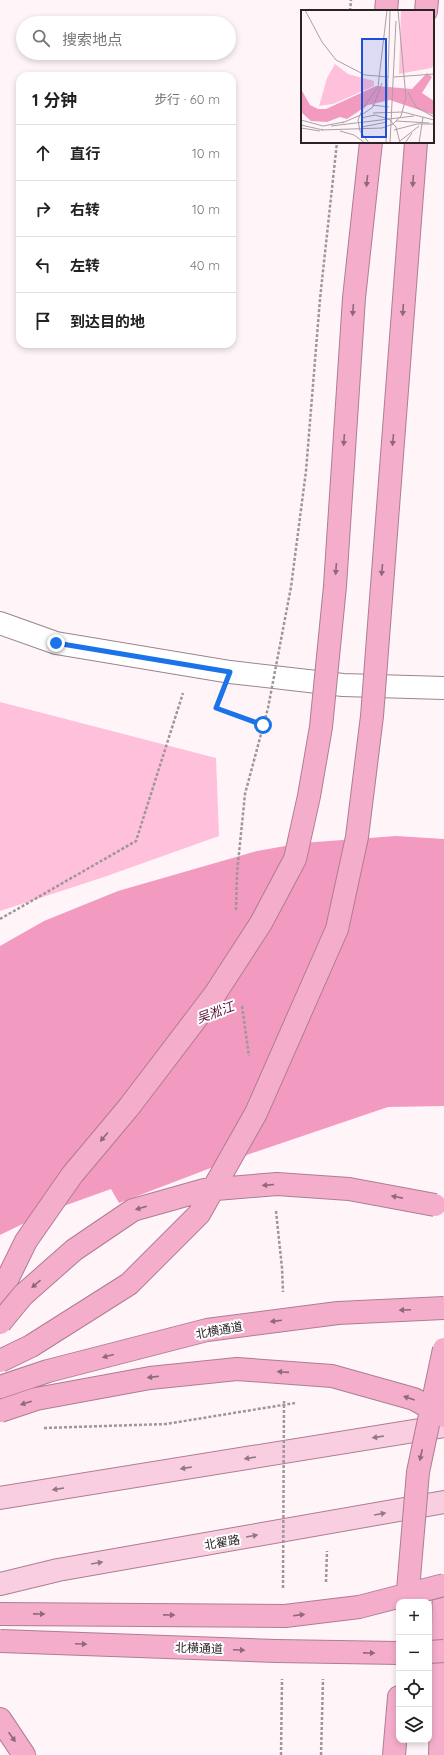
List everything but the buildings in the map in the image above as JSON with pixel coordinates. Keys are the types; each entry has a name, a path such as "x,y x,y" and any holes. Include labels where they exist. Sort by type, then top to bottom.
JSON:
{"highway":[{"path":"386,10 387,0"},
{"path":"426,10 427,0"},
{"path":"0,1294 26,1241 72,1175 130,1107 215,994 261,923 295,859 322,728 335,586 354,298 371,143"},
{"path":"0,1360 32,1346 129,1284 199,1214 256,1113 337,929 357,837 372,716 416,143"},
{"path":"0,1323 23,1295 74,1250 133,1210 204,1190 277,1184 349,1189 444,1207"},
{"name":"北横通道","path":"0,1387 48,1371 208,1330 338,1313 444,1308"},
{"path":"407,1599 418,1472 444,1349"},
{"path":"0,1411 36,1399 150,1378 237,1368 332,1376 414,1399 444,1416"},
{"path":"0,1614 285,1616 359,1607 444,1585 440,1755"},
{"name":"北横通道","path":"0,1641 276,1651 396,1653"},
{"path":"432,1652 444,1651"},
{"path":"394,1755 398,1707"},
{"path":"0,1719 24,1755"}],"main road":[{"path":"0,1498 444,1426"},
{"name":"北翟路","path":"0,1584 58,1570 444,1502"}],"street":[{"path":"0,623 56,643 230,672 343,685 444,688"}],"path":[{"path":"350,10 351,0"},
{"path":"0,919 136,840 192,666"},
{"path":"230,672 216,708 263,725"},
{"path":"40,1428 166,1424 303,1402"}],"shaded area":[{"path":"0,702 216,758 219,836 104,877 0,911"}],"water":[{"name":"吴淞江","path":"396,836 444,839 444,1106 388,1107 229,1161 119,1203 111,1189 47,1212 0,1235 0,946 44,921 118,891 257,851 302,843"}],"route":[{"path":"56,643 230,672 216,708 263,725"}]}
